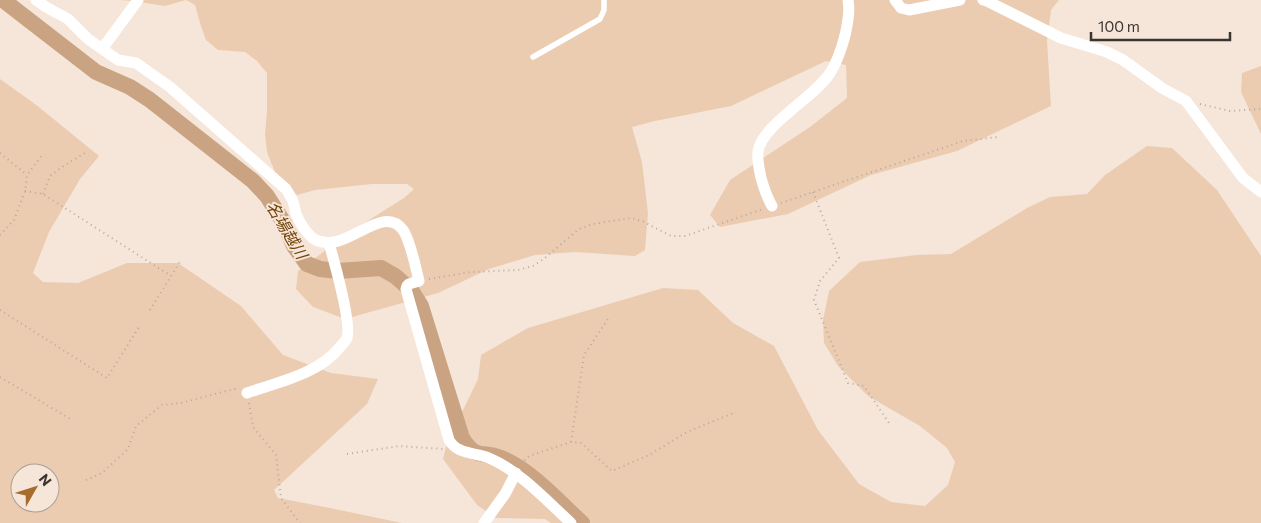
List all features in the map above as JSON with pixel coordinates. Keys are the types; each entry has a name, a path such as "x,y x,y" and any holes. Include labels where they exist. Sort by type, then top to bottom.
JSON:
{"street":[{"path":"36,0 68,19 88,39 118,60 136,63 170,87 286,189 297,216 306,230 315,239 329,243 342,240 378,222 388,220 402,228 406,235 415,282 407,286 406,289 452,446 458,450 519,468 571,523"},
{"path":"102,49 138,0"},
{"path":"772,206 766,196 759,167 758,150 764,137 784,116 816,90 830,73 841,49 849,18 848,0"},
{"path":"895,0 901,8 910,10 960,0"},
{"path":"983,0 1061,38 1107,52 1123,60 1162,88 1186,101 1243,178 1261,192"},
{"path":"247,393 302,374 320,364 337,350 347,338 347,318 329,243"},
{"path":"484,523 505,494 519,468"}],"lane":[{"path":"533,57 600,19 604,10 604,0"}],"path":[{"path":"1186,101 1230,111 1261,109"},
{"path":"415,282 471,272 518,270 533,266 580,229 593,224 631,218 642,221 670,236 685,236 963,141 998,137"},
{"path":"43,194 50,176 62,166 88,151"},
{"path":"0,154 27,175"},
{"path":"0,235 14,220 25,190 27,175 43,154"},
{"path":"25,190 43,194 171,276"},
{"path":"813,192 839,258 820,281 814,300 848,384 864,386 891,426"},
{"path":"150,310 181,260"},
{"path":"0,310 107,378 139,327"},
{"path":"571,442 584,355 608,320"},
{"path":"0,377 72,420"},
{"path":"86,480 102,473 128,449 136,426 162,405 182,403 242,387 247,393 252,427 276,455 281,498 300,523"},
{"path":"519,468 529,456 571,442 581,443 612,471 649,455 687,432 736,412"},
{"path":"347,454 399,446 441,449 452,446"}],"shaded area":[{"path":"120,0 186,0 165,6"},
{"path":"186,0 1059,0 1051,10 1047,41 1051,106 957,151 871,175 788,214 720,227 710,215 730,180 810,127 847,98 846,65 826,61 731,106 632,127 642,162 648,213 645,250 635,256 575,252 535,255 489,269 438,293 345,319 313,307 296,289 298,271 350,232 404,198 414,189 407,184 372,184 315,190 297,195 278,180 267,152 265,134 267,73 257,61 245,52 218,50 206,40 195,5"},
{"path":"1261,66 1261,134 1241,92 1242,73"},
{"path":"0,79 35,104 99,156 80,179 49,232 33,273 43,282 78,283 127,263 178,263 241,306 283,355 331,373 378,379 367,404 274,490 278,498 402,523 0,523"},
{"path":"1147,146 1172,148 1217,190 1261,256 1261,523 551,523 545,519 496,518 477,505 443,459 447,443 478,379 481,355 528,328 663,288 698,290 733,323 774,346 818,430 859,484 891,502 925,506 948,485 955,462 947,448 920,426 868,396 838,366 824,343 823,320 829,291 860,262 916,255 951,254 1027,208 1050,197 1087,194 1105,175"}],"waterway":[{"name":"名場越川","path":"3,0 96,72 130,87 150,100 253,181 267,196 284,223 294,246 307,264 320,269 338,271 381,268 395,276 411,290 421,306 462,438 467,445 480,454 501,458 523,470 582,523"}]}
